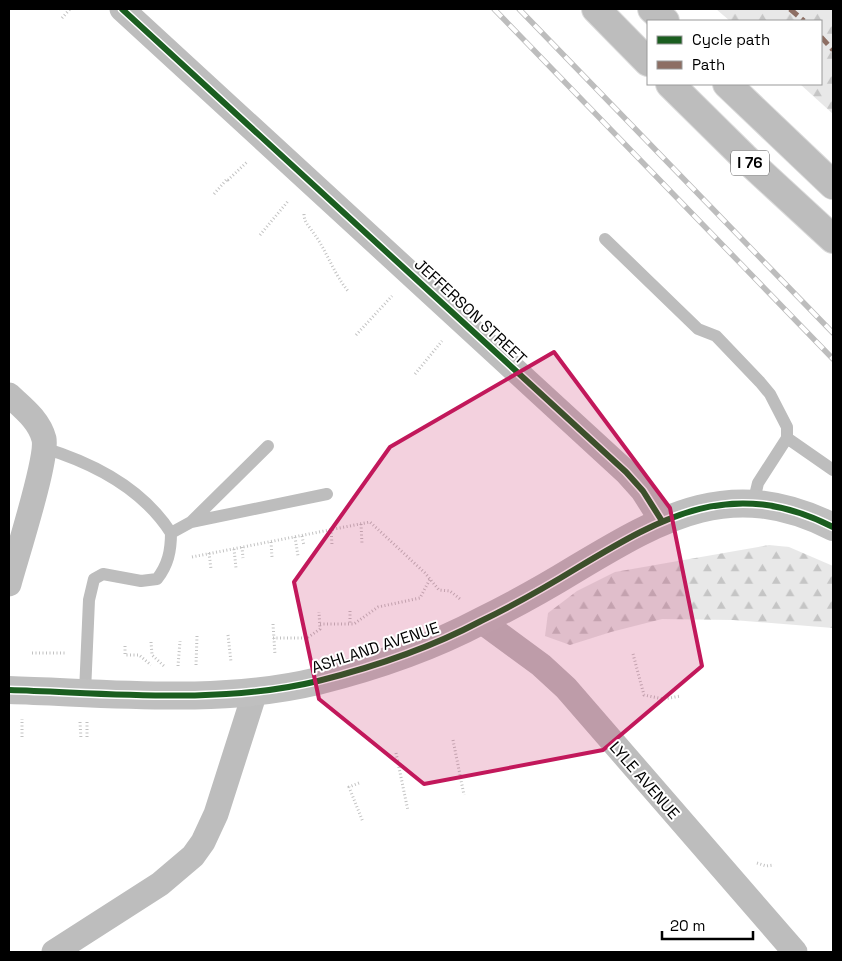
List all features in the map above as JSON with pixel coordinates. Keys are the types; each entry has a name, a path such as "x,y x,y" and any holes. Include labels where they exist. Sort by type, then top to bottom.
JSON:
{"highway":[{"path":"596,9 647,61"},
{"path":"652,9 664,20"},
{"name":"I 76","path":"671,85 744,157 833,240"},
{"name":"I 76","path":"728,85 833,185"}],"street":[{"name":"JEFFERSON STREET","path":"122,9 626,472 643,491 662,521"},
{"path":"9,395 37,424 44,439 41,468 9,584"},
{"path":"662,521 705,508 753,504 780,507 833,527"},
{"name":"ASHLAND AVENUE","path":"16,700 85,692 183,695 255,692 316,681 362,669 447,638 481,622 628,538 662,521"},
{"name":"LYLE AVENUE","path":"481,622 541,665 566,688 795,952"},
{"path":"54,952 160,884 192,856 203,842 216,814 255,692"}],"lane":[{"path":"605,239 698,329 716,336 770,394 787,427 787,438 758,483 753,504"},
{"path":"787,438 833,470"},
{"path":"171,533 191,522 268,446"},
{"path":"44,448 80,459 104,472 145,502 161,517 171,533 171,550 165,569 157,579 141,581 103,574 94,579 89,600 85,692"},
{"path":"191,522 327,494"}],"path":[{"path":"62,18 70,9"},
{"path":"214,194 223,182 228,180 245,164"},
{"path":"260,235 291,198"},
{"path":"304,212 304,220 326,250 341,283 348,290"},
{"path":"356,335 393,295"},
{"path":"415,374 445,338"},
{"path":"185,558 370,522 430,579 439,590 450,591 463,601"},
{"path":"361,524 362,544"},
{"path":"331,530 332,545"},
{"path":"302,536 304,546"},
{"path":"295,537 298,556"},
{"path":"271,542 272,557"},
{"path":"242,547 243,558"},
{"path":"234,549 236,568"},
{"path":"209,553 210,569"},
{"path":"320,624 350,624 378,607 420,598 430,579"},
{"path":"350,611 350,624"},
{"path":"273,638 307,638 320,629 319,612"},
{"path":"273,624 275,655"},
{"path":"228,635 231,662"},
{"path":"196,665 197,636"},
{"path":"178,666 180,641"},
{"path":"151,642 152,654 164,666"},
{"path":"124,646 124,655 139,654 154,667"},
{"path":"32,653 67,654 67,659"},
{"path":"633,654 644,695 663,699 681,696"},
{"path":"16,700 22,737"},
{"path":"80,721 81,739"},
{"path":"453,740 464,795"},
{"path":"396,753 408,811"},
{"path":"359,783 349,787 363,822"},
{"path":"753,862 766,866 774,865"}],"highlighted area":[{"path":"554,352 670,508 702,666 603,750 424,784 319,699 294,582 390,447"}],"green space":[{"path":"716,9 833,9 833,114 801,85 822,85 822,20 729,20"},
{"path":"769,545 789,547 833,566 833,628 733,620 662,619 570,645 545,636 548,613 577,591 615,572"}],"railway":[{"path":"494,9 833,359"},
{"path":"519,9 833,333"}],"marked path":[{"path":"790,9 803,20"},
{"path":"822,38 833,50"}],"cycle path":[{"path":"122,9 626,472 643,491 662,521"},
{"path":"9,690 125,695 203,695 242,693 318,681 381,663 462,631 554,582 640,532 700,509 731,504 763,505 797,512 833,527"}]}
